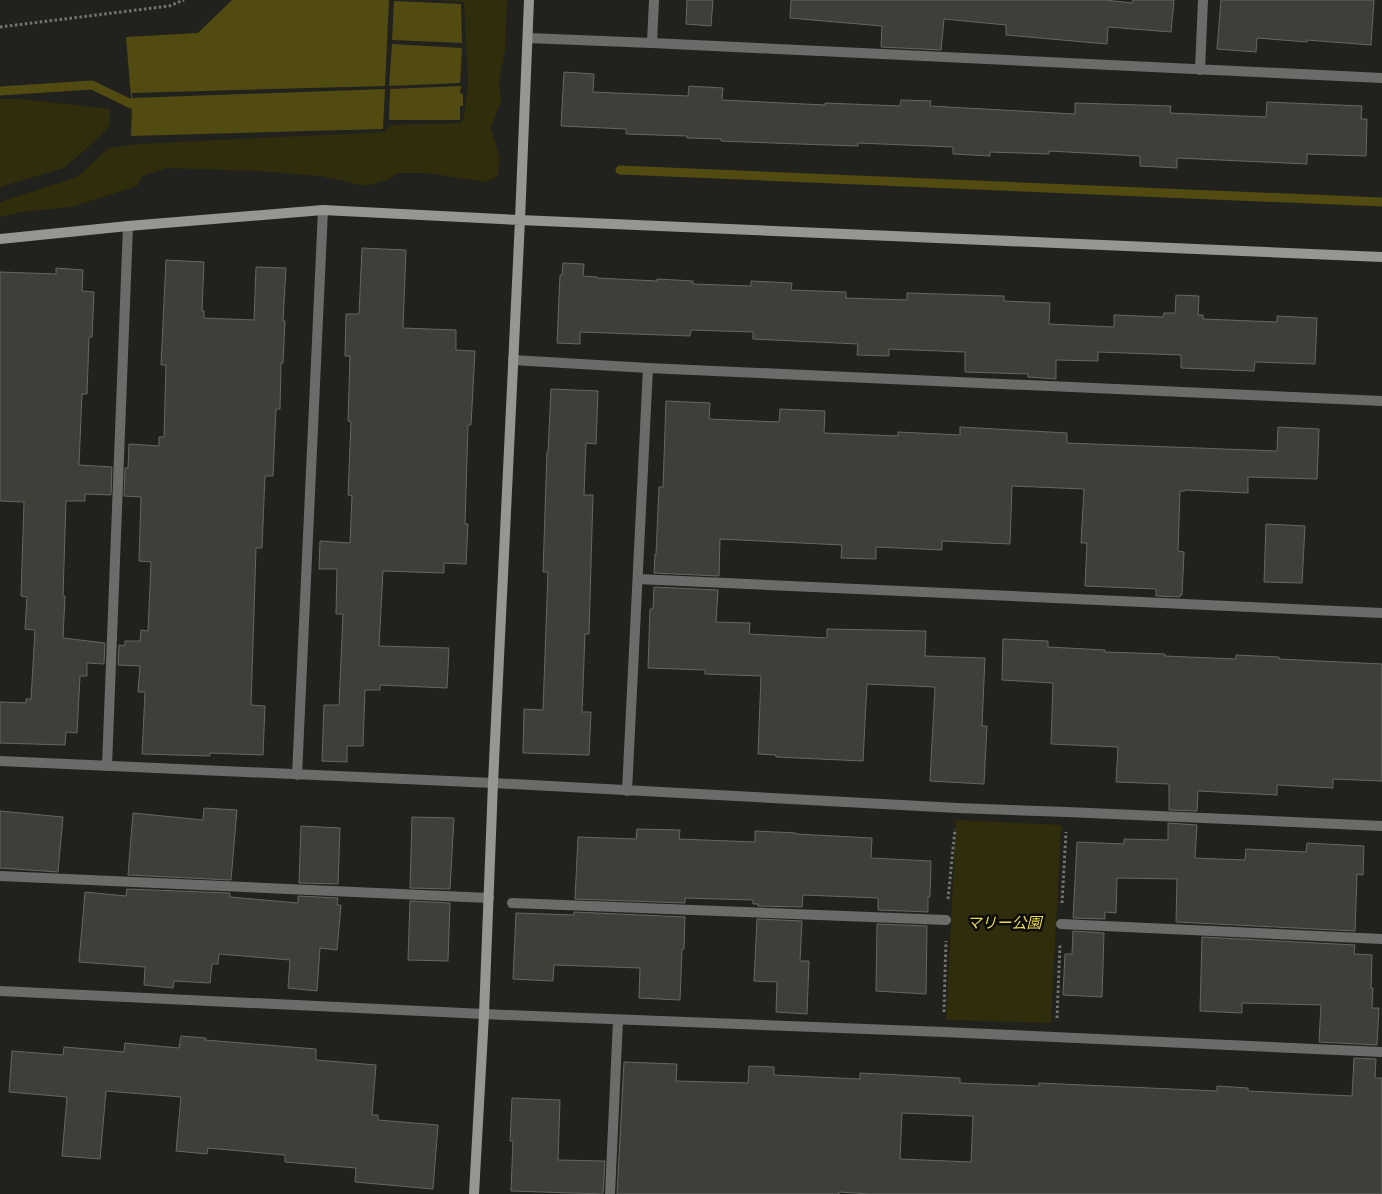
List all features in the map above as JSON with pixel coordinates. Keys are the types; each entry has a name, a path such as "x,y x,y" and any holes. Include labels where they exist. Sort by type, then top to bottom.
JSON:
{"street":[{"path":"474,1194 484,1014 529,0"},
{"path":"652,43 654,0"},
{"path":"1200,70 1203,0"},
{"path":"528,38 1382,78"},
{"path":"297,776 323,210"},
{"path":"0,239 128,226 323,210 1382,257"},
{"path":"106,766 128,226"},
{"path":"513,360 648,368 1382,401"},
{"path":"627,791 648,368"},
{"path":"638,579 1382,613"},
{"path":"0,761 297,776 493,783 957,808 1382,826"},
{"path":"0,876 489,898"},
{"path":"512,903 946,920"},
{"path":"1061,924 1382,939"},
{"path":"0,991 618,1020 944,1032 1382,1052"},
{"path":"610,1194 618,1020"}],"path":[{"path":"0,27 168,6 184,0"}],"green space":[{"path":"439,0 507,0 505,50 499,80 501,101 491,128 499,156 498,176 485,182 427,173 398,173 387,180 365,186 321,176 256,171 167,168 142,176 137,186 71,207 22,212 0,217 0,202 77,177 109,148 136,144 385,132 390,125 462,123 468,85 464,2"},
{"path":"0,99 21,99 110,109 110,125 64,168 0,187"},
{"name":"マリー公園","path":"956,820 1061,825 1051,1023 946,1020"}],"shaded area":[{"path":"232,0 389,0 385,86 132,93 132,98 385,89 383,129 131,136 132,109 126,37 198,33"},
{"path":"394,1 461,4 462,43 392,40"},
{"path":"392,44 462,48 460,83 389,86"},
{"path":"461,86 460,93 463,94 463,106 460,106 460,120 389,120 390,89"}],"building":[{"path":"687,0 713,0 711,26 686,24"},
{"path":"791,0 1105,0 1132,3 1133,0 1174,0 1171,32 1108,27 1107,44 1006,35 1006,25 944,19 941,50 881,47 882,26 790,18"},
{"path":"1221,0 1374,0 1371,45 1257,38 1256,52 1217,49"},
{"path":"564,72 594,74 593,92 688,96 689,86 723,88 722,100 825,105 825,103 900,106 901,100 931,101 930,106 1075,114 1075,103 1171,106 1170,113 1266,117 1267,102 1362,106 1361,119 1367,119 1366,156 1307,154 1307,164 1177,158 1177,168 1140,166 1140,156 1049,151 1049,154 990,152 990,156 953,154 953,147 858,143 858,146 721,141 721,139 687,138 687,136 626,134 626,129 561,126"},
{"path":"362,248 406,250 403,328 456,330 456,350 475,351 471,425 468,425 465,524 468,524 466,564 444,563 444,573 383,571 379,646 449,648 447,688 380,685 380,690 365,690 363,746 347,746 347,762 322,761 324,705 339,705 343,614 336,614 337,569 319,569 320,541 350,543 352,496 348,495 351,422 348,421 350,356 345,356 346,314 359,314"},
{"path":"166,260 204,262 202,311 204,311 204,318 254,320 256,267 286,268 283,363 281,363 280,409 276,409 273,476 265,476 262,548 256,548 251,705 265,706 263,755 210,753 210,756 142,754 145,692 138,692 140,666 118,665 119,645 125,646 125,641 140,641 141,630 148,631 151,562 139,561 141,497 124,496 125,468 128,468 129,444 159,446 159,437 164,437 166,365 161,365"},
{"path":"563,263 584,264 583,276 597,278 657,281 657,279 693,281 693,284 751,286 751,281 792,283 791,290 846,292 846,298 907,300 907,293 1004,296 1004,301 1050,303 1049,324 1114,327 1114,315 1163,317 1164,313 1175,313 1176,295 1199,296 1198,315 1203,315 1203,319 1277,322 1277,316 1317,318 1315,364 1255,362 1254,371 1181,368 1181,355 1098,352 1098,361 1056,360 1056,379 1028,377 1028,374 965,372 965,352 889,349 889,356 857,355 858,344 753,339 753,332 691,330 690,336 580,332 580,344 557,343 560,275 562,275"},
{"path":"56,268 83,270 82,291 94,292 92,337 89,337 87,394 82,394 79,465 112,467 111,495 85,494 85,501 66,501 63,638 105,643 104,664 87,663 87,676 80,676 77,733 66,732 65,745 0,743 0,702 26,703 26,699 31,699 35,630 25,629 27,597 21,596 24,502 0,501 0,272 56,274"},
{"path":"551,389 598,391 596,444 586,443 584,495 593,495 589,634 585,634 582,712 591,712 589,755 523,753 524,709 543,710 548,572 543,572"},
{"path":"666,401 710,403 709,419 779,422 780,409 825,411 824,433 898,436 898,432 960,435 960,427 1067,433 1067,443 1277,451 1278,427 1319,429 1317,479 1248,477 1248,493 1180,491 1178,551 1184,552 1182,595 1180,597 1156,596 1156,589 1085,586 1087,543 1081,543 1084,489 1012,486 1010,544 942,541 942,550 876,547 876,559 841,558 842,545 720,539 719,576 654,573 659,487 663,487"},
{"path":"1266,524 1305,526 1302,583 1264,582"},
{"path":"654,587 718,590 716,622 750,623 749,634 827,638 827,629 926,631 925,656 985,658 982,726 987,726 984,784 930,781 935,687 867,684 863,761 776,757 776,755 758,754 761,676 705,674 705,670 648,668 650,609 653,609"},
{"path":"1003,639 1048,641 1048,647 1105,650 1105,652 1165,654 1165,656 1236,659 1236,655 1382,664 1382,781 1333,779 1333,788 1277,785 1277,795 1198,791 1197,811 1169,810 1169,784 1116,782 1118,747 1051,744 1053,683 1002,680"},
{"path":"204,808 237,810 231,880 128,875 133,813 203,820"},
{"path":"0,811 63,817 58,872 0,868"},
{"path":"412,817 454,818 450,889 410,888"},
{"path":"1168,823 1197,825 1195,858 1245,860 1246,849 1306,852 1307,843 1364,846 1363,875 1357,874 1355,931 1176,922 1177,879 1117,878 1116,913 1105,912 1105,919 1073,918 1077,842 1124,844 1124,839 1168,840"},
{"path":"301,826 340,828 338,884 299,883"},
{"path":"637,829 680,830 679,839 755,842 755,831 872,838 871,858 931,861 928,912 878,910 878,898 803,895 802,907 758,906 758,904 753,904 753,900 685,898 685,903 575,899 578,837 636,839"},
{"path":"127,889 230,893 230,897 298,903 298,896 338,898 337,905 341,905 337,950 320,948 317,991 288,988 290,960 219,954 218,964 212,964 210,983 174,981 173,988 144,985 145,967 79,962 85,892 126,896"},
{"path":"410,901 450,903 448,961 408,960"},
{"path":"574,912 685,917 680,1000 639,998 640,968 554,965 553,981 513,979 516,913 574,915"},
{"path":"757,919 802,921 800,961 809,961 807,1014 776,1012 777,982 754,981"},
{"path":"877,924 927,926 926,994 876,991"},
{"path":"1073,931 1104,933 1102,997 1063,995 1065,954 1072,954"},
{"path":"1202,937 1355,945 1354,954 1372,955 1372,1008 1379,1008 1377,1045 1319,1042 1321,1005 1242,1003 1242,1013 1200,1011"},
{"path":"181,1036 206,1038 205,1040 316,1049 316,1060 376,1065 372,1115 378,1115 378,1120 438,1125 433,1189 355,1182 356,1168 285,1162 285,1155 208,1148 207,1154 176,1151 181,1097 106,1091 100,1159 62,1156 67,1097 9,1092 12,1051 63,1055 64,1047 124,1052 125,1043 179,1048"},
{"path":"1354,1058 1376,1059 1375,1078 1382,1078 1382,1194 869,1194 839,1192 839,1194 617,1194 624,1062 677,1064 676,1081 748,1083 749,1066 774,1067 774,1075 860,1079 860,1073 960,1078 960,1083 1039,1086 1039,1083 1217,1091 1217,1086 1248,1088 1248,1091 1352,1096","holes":["902,1113 973,1116 971,1162 900,1159"]},
{"path":"512,1098 560,1100 558,1160 605,1161 603,1194 511,1191 513,1141 510,1141"}],"waterway":[{"path":"0,91 92,85 131,104 143,104"},
{"path":"620,170 1382,202"}]}
